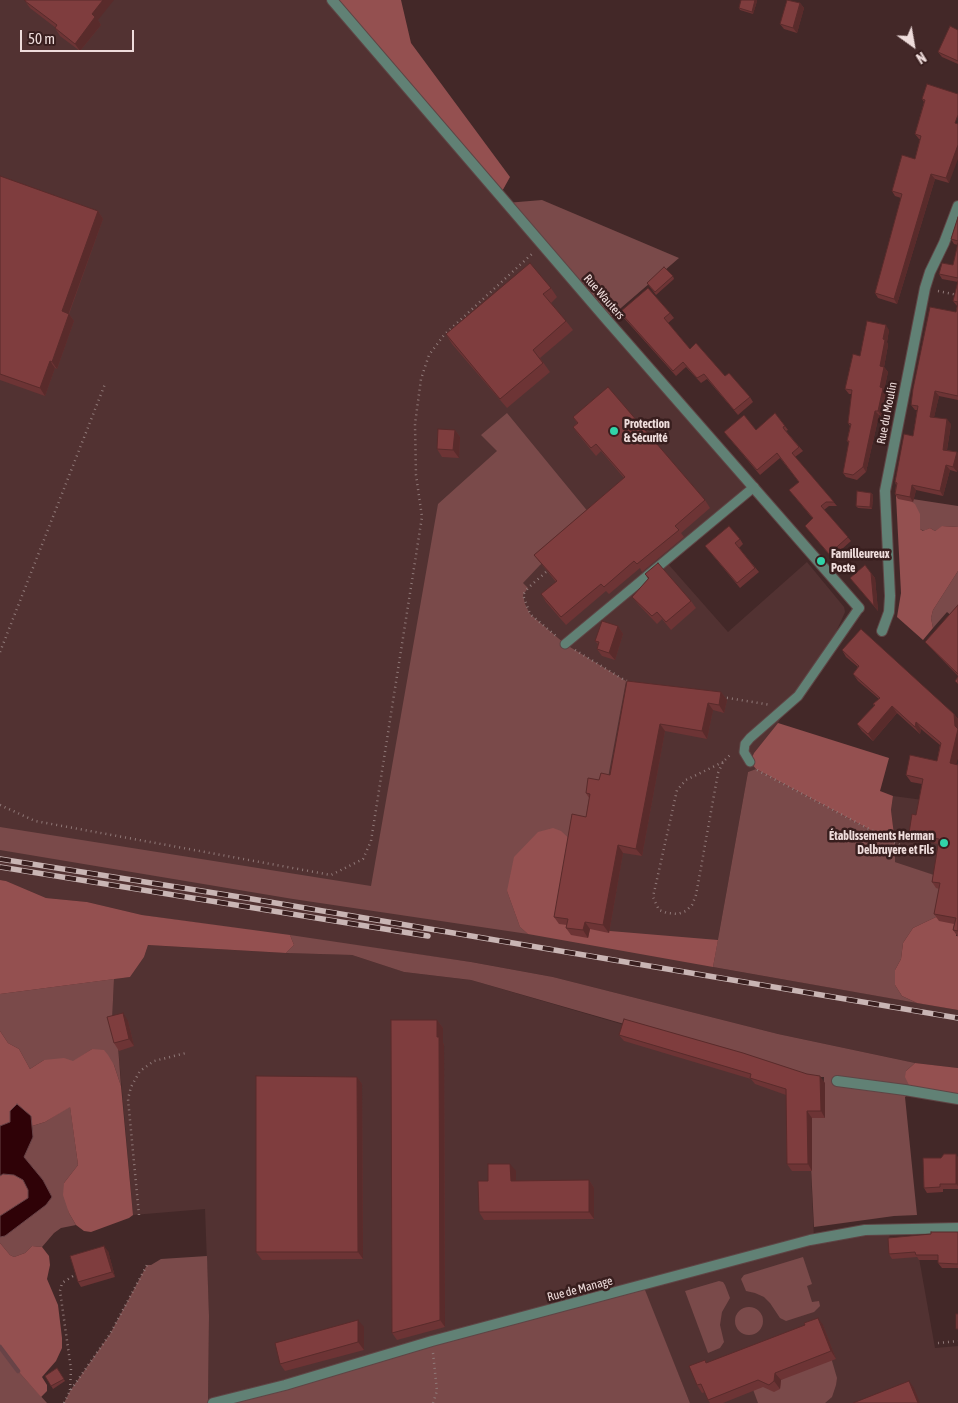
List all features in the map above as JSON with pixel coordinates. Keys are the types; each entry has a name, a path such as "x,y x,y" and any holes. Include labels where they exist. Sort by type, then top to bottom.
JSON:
{"street":[{"name":"Rue Wauters","path":"332,0 859,608"},
{"name":"Rue du Moulin","path":"882,631 889,612 890,596 885,491 930,272 944,243 958,206"},
{"path":"837,1081 958,1099"},
{"name":"Rue de Manage","path":"213,1403 285,1385 432,1341 810,1240 865,1230 958,1228"}],"lane":[{"path":"566,644 754,486"},
{"path":"750,762 744,752 745,744 798,696 859,608"}],"path":[{"path":"0,805 35,821 331,874 363,859 371,841 422,516 416,475 415,432 420,379 429,355 444,335 542,244"},
{"path":"926,288 958,295"},
{"path":"0,652 105,384"},
{"path":"546,572 523,595 530,614 566,644 626,681 635,682"},
{"path":"719,696 785,708"},
{"path":"724,762 718,773 696,895 692,905 686,911 678,914 667,914 660,910 653,898 677,790 686,780 724,762 750,738"},
{"path":"750,762 764,774 912,852"},
{"path":"140,1215 128,1099 131,1087 140,1071 154,1061 186,1053"},
{"path":"64,1403 70,1391 110,1334 147,1265"},
{"path":"70,1391 71,1369 60,1291 62,1283 72,1276"},
{"path":"432,1341 437,1391 433,1403"},
{"path":"938,1342 958,1341"}],"shaded area":[{"path":"0,0 332,0 754,487 746,499 669,565 728,632 807,562 844,607 845,612 836,632 793,695 778,723 754,753 750,762 756,769 748,772 713,967 958,1010 958,1068 915,1063 778,1034 553,977 471,962 142,915 87,902 46,898 0,880"},
{"path":"332,0 401,0 411,43 510,177 500,195"},
{"path":"542,200 679,258 607,320 506,203"},
{"path":"507,413 594,519 540,565 523,583 528,588 523,595 525,604 530,614 565,644 626,681 599,826 507,891 520,927 528,934 293,899 0,850 0,827 371,886 438,504 497,451 481,435"},
{"path":"896,496 906,498 915,504 920,514 920,529 923,531 930,528 935,531 942,526 958,527 958,571 933,610 931,618 933,628 923,640 897,617 901,593"},
{"path":"906,498 958,506 958,527 943,526 935,531 930,528 924,531 920,529"},
{"path":"958,571 958,610 953,617 947,612 933,628 931,618 933,610"},
{"path":"778,723 889,758 880,791 893,796 891,810 895,843 756,769 750,762 754,753"},
{"path":"756,769 895,843 895,862 943,878 936,917 913,928 903,943 901,959 895,970 895,985 902,996 917,1003 713,967 748,772"},
{"path":"893,796 923,800 942,845 936,876 895,862 891,810"},
{"path":"553,828 561,831 574,843 561,923 610,931 718,940 713,967 528,934 520,927 507,891 514,857 538,832"},
{"path":"0,880 46,898 87,902 142,915 290,935 294,945 286,953 148,945 144,957 130,977 0,994"},
{"path":"936,917 958,921 956,936 958,936 958,1010 917,1003 902,996 895,985 895,970 901,959 903,943 913,928"},
{"path":"290,935 471,962 553,977 778,1034 915,1063 906,1071 912,1091 905,1097 917,1215 894,1216 814,1227 808,1106 823,1106 824,1077 809,1077 471,980 404,972 352,955 286,953 294,945"},
{"path":"148,945 352,955 404,972 471,980 761,1065 808,1106 814,1239 889,1230 890,1242 919,1258 935,1348 958,1346 958,1403 690,1403 642,1285 208,1403 209,1316 205,1209 133,1215 118,1046 112,1021 114,979 130,977 144,957"},
{"path":"114,979 112,1021 118,1046 121,1086 114,1065 92,1049 73,1062 44,1060 30,1069 19,1049 8,1043 0,1031 0,994"},
{"path":"0,1031 8,1043 19,1049 30,1069 44,1060 64,1058 73,1061 92,1049 104,1050 108,1055 114,1065 121,1086 133,1215 129,1218 91,1232 84,1231 76,1225 69,1213 63,1195 64,1183 78,1165 70,1107 45,1122 32,1126 31,1116 0,1126"},
{"path":"915,1063 958,1068 958,1099 912,1091 905,1077 906,1071"},
{"path":"17,1104 31,1116 33,1137 24,1157 43,1180 52,1197 46,1205 5,1236 0,1237 0,1216 28,1198 28,1190 23,1180 14,1175 3,1174 0,1176 0,1126 10,1122 10,1111"},
{"path":"70,1106 78,1165 64,1183 69,1213 76,1225 61,1228 42,1247 32,1246 25,1253 14,1257 0,1243 0,1237 5,1236 46,1205 52,1197 43,1180 24,1157 33,1137 32,1126 45,1122"},
{"path":"3,1174 14,1175 23,1180 28,1190 28,1198 0,1216 0,1176"},
{"path":"0,1243 14,1257 25,1253 32,1246 42,1247 49,1256 50,1265 47,1279 58,1305 62,1348 56,1361 42,1377 47,1385 47,1391 41,1397 0,1347"},
{"path":"207,1256 209,1316 208,1403 64,1403 70,1391 110,1334 147,1265 151,1265 161,1259"},
{"path":"803,1257 812,1284 807,1286 812,1302 819,1301 820,1306 814,1312 786,1321 780,1318 764,1297 746,1291 741,1279 744,1275"},
{"path":"719,1281 725,1285 730,1298 722,1312 720,1325 724,1342 720,1348 708,1353 685,1291"},
{"path":"643,1285 690,1403 213,1403"},
{"path":"749,1307 759,1311 763,1321 759,1331 749,1335 739,1331 735,1321 739,1311"},
{"path":"0,1347 18,1371 47,1403 0,1403"},
{"path":"830,1354 837,1378 832,1397 825,1403 758,1403 751,1384 775,1383"}],"building":[{"path":"25,0 103,0 92,14 95,17 75,44 55,28 57,25"},
{"path":"741,0 755,0 752,12 739,8"},
{"path":"787,0 800,3 793,28 780,24"},
{"path":"950,26 958,30 958,61 938,52"},
{"path":"927,84 958,94 958,115 955,123 958,124 958,145 946,178 931,174 894,299 875,293 902,194 892,191 902,155 915,159 921,136 915,134 925,100 922,99"},
{"path":"0,176 98,211 62,311 69,314 52,362 50,361 40,388 0,374"},
{"path":"958,217 958,241 951,239"},
{"path":"958,243 958,278 939,274 942,263 953,265"},
{"path":"530,263 551,288 543,294 566,321 533,350 543,363 500,399 446,334"},
{"path":"664,267 673,276 655,292 647,283"},
{"path":"958,281 958,302 953,301"},
{"path":"648,288 670,313 664,318 690,349 696,343 725,376 729,373 750,397 734,410 704,374 697,378 683,362 673,371 620,312"},
{"path":"958,303 958,396 935,391 930,417 947,419 943,450 957,452 953,467 946,465 940,491 912,485 910,497 895,494 897,483 895,482 904,434 913,436 918,406 911,405 913,389 930,307 956,312"},
{"path":"867,321 886,325 880,366 884,367 880,387 883,388 878,411 875,411 863,467 853,475 843,473 851,424 848,423 852,390 845,389 853,354 860,356"},
{"path":"608,387 705,500 675,526 679,530 637,564 634,561 604,587 601,584 561,617 541,594 557,581 534,555 625,477 596,444 591,448 573,427 578,423 573,417"},
{"path":"775,413 785,426 783,427 784,429 799,447 792,453 834,502 826,502 821,506 848,537 829,554 805,526 813,518 789,490 799,482 777,453 757,470 724,432 744,415 756,430"},
{"path":"438,429 455,430 453,450 437,449"},
{"path":"857,491 871,493 870,507 856,506"},
{"path":"729,526 740,539 735,543 755,568 737,583 705,546"},
{"path":"658,563 691,601 666,622 657,612 652,616 632,597 649,578 645,574"},
{"path":"865,565 871,573 874,606 850,578"},
{"path":"958,605 958,674 925,642"},
{"path":"602,621 618,626 609,653 597,649 599,642 595,641"},
{"path":"861,629 954,714 955,726 958,729 950,763 958,765 958,931 953,930 956,918 934,914 940,883 932,882 939,839 909,833 912,814 916,815 923,779 906,775 910,755 937,761 941,743 916,722 915,727 892,706 868,734 857,724 880,698 853,674 859,666 842,650"},
{"path":"627,681 721,692 719,705 708,703 702,731 660,724 636,849 618,845 603,925 585,922 583,930 566,928 568,919 554,917 572,814 586,817 590,794 586,793 588,778 599,780 601,773 610,775"},
{"path":"123,1013 129,1039 114,1043 107,1017"},
{"path":"624,1019 743,1053 807,1074 820,1076 821,1111 807,1111 808,1164 787,1164 786,1089 750,1078 751,1074 619,1035"},
{"path":"391,1020 437,1020 437,1037 439,1037 440,1320 392,1333"},
{"path":"256,1076 357,1077 358,1252 256,1252"},
{"path":"944,1154 956,1154 956,1184 940,1184 940,1187 924,1188 923,1158 941,1158"},
{"path":"488,1164 510,1164 511,1181 589,1180 589,1212 479,1212 478,1181 488,1181"},
{"path":"931,1232 958,1232 958,1264 938,1263 938,1255 916,1255 915,1252 889,1254 888,1238 931,1234"},
{"path":"104,1246 112,1272 78,1282 70,1256"},
{"path":"956,1314 958,1314 958,1329 956,1329"},
{"path":"818,1318 831,1351 775,1373 774,1381 769,1385 758,1380 708,1400 701,1384 697,1385 689,1366 705,1360 706,1363 805,1325 804,1323"},
{"path":"358,1320 358,1342 280,1364 275,1343"},
{"path":"57,1368 64,1379 51,1386 45,1376"},
{"path":"909,1381 918,1403 853,1403"}],"waterway":[{"path":"0,1347 18,1371"}],"railway":[{"path":"0,859 246,898 958,1018"},
{"path":"0,867 428,936"}],"place":[{"name":"Protection & Sécurité","path":"614,431"},
{"name":"Familleureux Poste","path":"821,561"},
{"name":"Établissements Herman Delbruyere et Fils","path":"944,843"}]}
